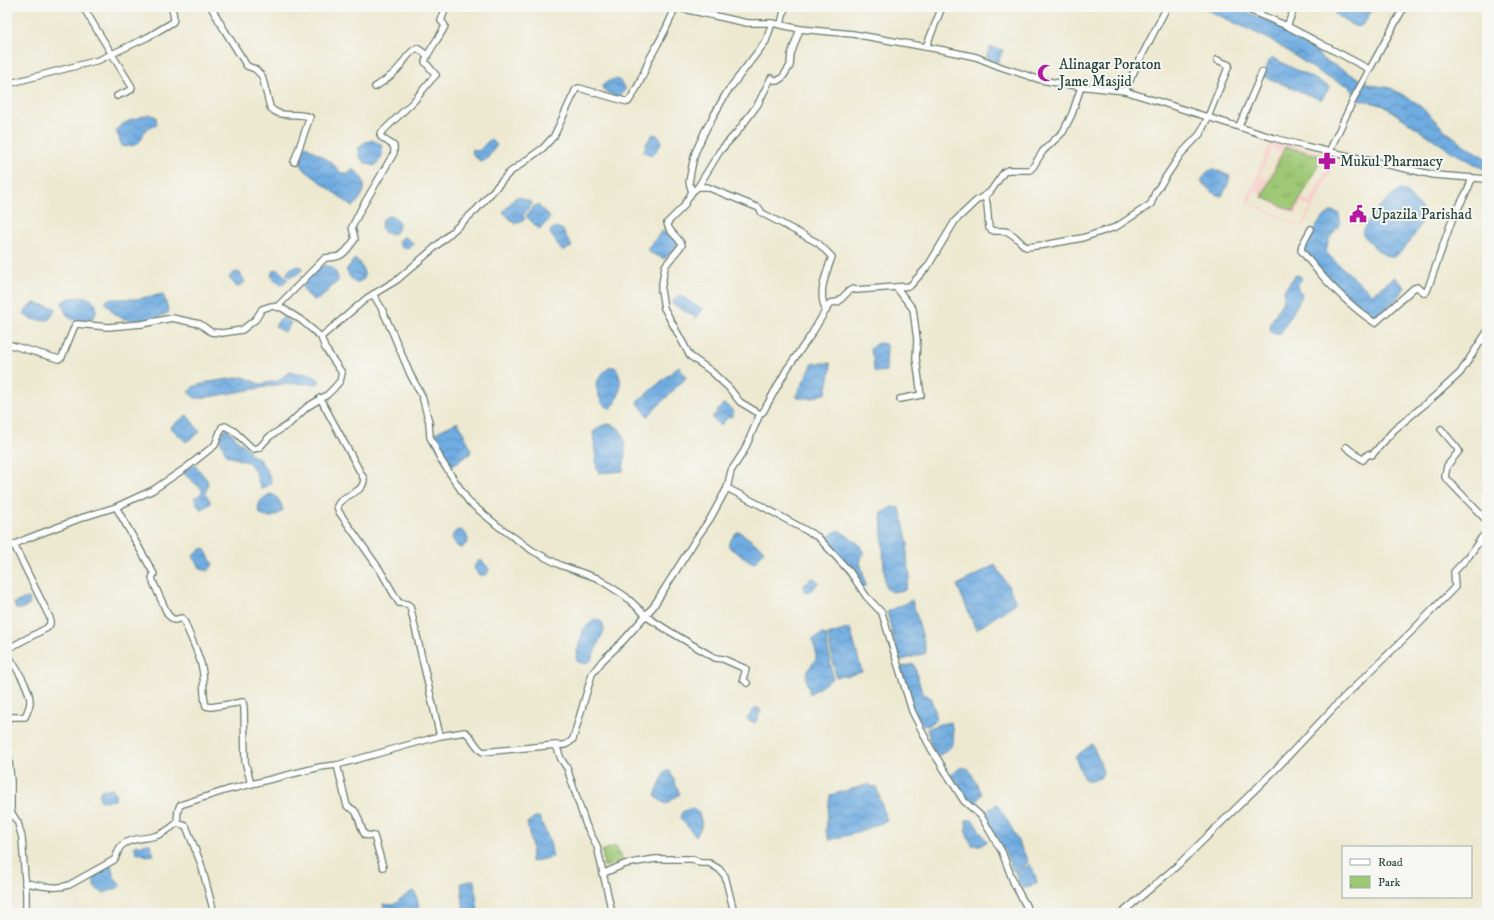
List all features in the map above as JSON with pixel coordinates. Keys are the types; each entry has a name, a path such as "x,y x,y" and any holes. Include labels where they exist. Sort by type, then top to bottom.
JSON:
{"street":[{"path":"83,7 132,87 131,90 117,96"},
{"path":"7,84 80,66 112,54 171,24 174,19 172,7"},
{"path":"212,7 225,32 247,66 262,76 272,111 310,117 294,162"},
{"path":"277,307 325,258 336,257 342,254 355,239 352,227 394,153 394,146 381,137 380,134 414,101 436,75 425,62 427,55 434,46 445,26 441,22 446,7"},
{"path":"321,337 373,294 397,280 476,210 509,173 544,148 554,136 576,89 579,88 628,102 635,92 675,7 747,23 772,23 800,29 853,34 976,57 1041,80 1125,91 1274,138 1329,152 1434,175 1487,179"},
{"path":"781,24 785,7"},
{"path":"926,47 942,7"},
{"path":"1125,91 1167,7"},
{"path":"1242,7 1287,26 1369,69"},
{"path":"1287,26 1295,7"},
{"path":"1329,152 1369,69 1404,7"},
{"path":"692,192 689,182 692,166 695,153 706,129 727,92 766,41 772,23"},
{"path":"760,414 740,402 729,388 711,371 690,356 664,308 661,290 665,266 682,245 680,240 670,231 667,223 683,207 692,192 698,188 720,151 738,131 758,104 772,78 777,81 782,78 790,66 791,54 800,29"},
{"path":"376,87 385,81 396,70 410,52 417,48 427,55"},
{"path":"985,196 989,228 995,231 1005,231 1018,238 1026,247 1082,238 1116,227 1151,204 1155,193 1181,154 1200,134 1229,65 1217,60"},
{"path":"1239,126 1262,72"},
{"path":"177,823 180,805 210,794 337,764 440,736 464,732 471,736 478,749 483,752 556,745 564,746 569,743 573,739 592,674 603,660 623,641 653,607 710,519 727,488 731,471 744,451 760,414 763,412 787,369 811,335 830,303 838,302 851,290 908,287 913,283 928,266 955,222 976,201 990,192 1006,171 1027,170 1033,167 1043,151 1063,132 1072,114 1081,86"},
{"path":"1311,229 1302,245 1301,250 1315,269 1343,298 1374,323 1414,288 1417,287 1425,293 1427,291 1452,220 1468,190 1472,178"},
{"path":"698,188 707,187 759,208 762,213 818,243 832,257 823,281 821,295 826,311"},
{"path":"896,287 913,309 917,340 916,358 921,395 900,399"},
{"path":"373,294 391,329 410,374 422,396 429,422 430,437 441,460 469,502 533,552 560,565 597,578 625,596 650,619 669,631 715,658 723,659 746,669 743,680 747,683"},
{"path":"7,344 59,359 62,356 75,325 77,324 108,327 142,324 172,318 200,324 211,332 222,333 242,330 256,319 262,309 270,306 282,308 321,337 325,348 342,373 340,380 334,388 307,407 289,424 270,437 262,446 252,449 234,431 225,426 222,427 215,445 187,467 153,490 116,507 26,538 7,548"},
{"path":"1346,447 1363,460 1368,454 1372,455 1394,430 1436,395 1460,372 1487,332"},
{"path":"320,398 364,479 364,484 361,488 339,501 337,506 339,512 380,570 400,603 410,606 440,736"},
{"path":"1441,430 1459,451 1447,466 1445,477 1487,521"},
{"path":"727,488 818,537 850,572 866,596 882,613 912,711 930,747 964,801 981,816 1002,852 1014,884 1030,913"},
{"path":"116,507 154,574 152,578 154,584 168,615 174,620 182,618 202,667 205,688 204,700 206,706 242,702 244,708 246,761 251,784"},
{"path":"1122,913 1178,866 1275,770 1338,703 1455,587 1454,572 1469,556 1482,537 1487,533"},
{"path":"7,649 47,628 50,624 50,618 14,545"},
{"path":"7,654 25,685 30,701 25,717 12,717 7,719"},
{"path":"7,743 11,781 11,812 20,829 26,883 26,913"},
{"path":"556,745 561,759 567,768 586,825 597,846 602,874 612,913"},
{"path":"337,764 347,806 353,809 358,817 361,829 365,836 374,836 383,867"},
{"path":"26,883 48,887 63,887 69,885 114,860 121,846 128,842 156,836 177,823"},
{"path":"177,823 186,826 201,864 214,913"},
{"path":"602,874 625,864 655,859 692,859 700,863 709,863 719,869 725,876 733,908 737,913"}],"shaded area":[{"path":"1271,140 1338,157 1303,228 1246,202","holes":["1272,149 1280,153 1267,179 1260,175","1321,162 1329,166 1310,201 1302,197","1255,191 1261,194 1259,197 1296,215 1301,203 1310,207 1302,226 1250,202"]}],"green space":[{"path":"1285,147 1323,156 1294,211 1262,197"},
{"path":"616,846 623,860 604,867 602,851"}],"water":[{"path":"1201,7 1231,7 1280,26 1315,45 1321,58 1371,85 1391,88 1417,103 1446,131 1464,145 1487,159 1487,171 1449,150 1384,106 1358,99 1349,86 1325,76 1271,40"},
{"path":"1335,7 1373,7 1365,22 1361,26 1357,27 1335,14"},
{"path":"990,47 1003,50 998,62 986,58"},
{"path":"1271,57 1330,87 1321,100 1263,76"},
{"path":"615,79 619,80 626,89 619,96 614,97 603,89 602,86 608,81"},
{"path":"150,114 156,117 157,125 145,130 140,142 135,145 122,146 116,130 127,122"},
{"path":"653,134 657,135 662,141 658,149 652,155 644,152 646,144"},
{"path":"490,139 497,145 486,160 480,161 473,155 472,149 477,151 480,150"},
{"path":"372,140 381,144 383,151 381,159 375,166 364,162 359,155 359,147 365,142"},
{"path":"306,146 331,162 341,173 347,173 353,169 362,178 364,183 363,192 353,207 306,171 300,164 300,149"},
{"path":"1214,169 1230,176 1227,187 1222,196 1213,193 1201,182 1208,171"},
{"path":"1400,190 1405,191 1425,212 1421,224 1408,244 1398,254 1393,257 1389,257 1380,252 1362,233 1365,226 1378,208"},
{"path":"519,197 529,201 532,204 523,215 525,219 515,224 503,212 515,198"},
{"path":"538,205 550,217 539,229 526,216 534,206"},
{"path":"1332,211 1339,213 1340,224 1329,239 1326,252 1372,294 1395,277 1405,287 1398,298 1375,318 1345,296 1303,250 1314,228"},
{"path":"390,216 396,219 399,225 396,231 390,234 384,231 381,225 384,219"},
{"path":"556,227 562,229 572,247 562,251 550,233 551,230"},
{"path":"663,231 677,241 677,246 665,259 650,253 647,250"},
{"path":"405,237 413,243 413,245 406,249 401,247 398,242 401,238"},
{"path":"354,260 357,260 360,264 364,274 364,279 356,283 352,280 346,270"},
{"path":"325,265 334,271 337,275 338,281 319,299 314,300 303,289 302,284 317,269"},
{"path":"300,266 303,269 296,275 289,277 286,274 291,268"},
{"path":"277,269 288,279 282,285 271,276 272,272"},
{"path":"235,272 240,273 245,282 237,287 229,278"},
{"path":"1296,275 1300,276 1302,279 1297,285 1298,289 1302,293 1301,298 1281,333 1275,334 1271,332 1271,322 1283,301 1284,290"},
{"path":"163,294 169,312 158,317 144,320 129,320 118,316 105,302 108,299 136,299"},
{"path":"679,295 702,309 697,318 671,303"},
{"path":"86,297 96,305 96,314 94,317 88,319 77,321 73,320 66,314 62,302 69,298"},
{"path":"34,303 56,308 49,320 35,320 26,316 24,313 29,306"},
{"path":"284,317 291,323 284,332 275,326 279,320"},
{"path":"875,344 885,344 887,347 886,371 876,372 874,371 873,358 870,349"},
{"path":"813,363 830,363 831,369 826,393 812,398 798,398 796,396"},
{"path":"679,366 686,378 648,416 637,402"},
{"path":"610,367 615,367 620,377 619,394 611,408 604,405 602,402 598,395 596,383 602,374"},
{"path":"290,372 311,374 319,380 319,383 289,383 203,398 195,398 188,392 193,387 208,382 244,377 259,384 277,381"},
{"path":"723,404 730,408 733,416 727,418 720,426 712,418"},
{"path":"187,415 200,432 186,442 170,427"},
{"path":"458,422 471,449 470,454 451,466 443,450 440,451 435,445 432,434"},
{"path":"607,424 615,426 620,430 623,436 625,442 625,457 623,471 599,473 597,469 593,432 601,426"},
{"path":"226,429 229,430 238,441 249,449 250,454 254,457 257,456 268,472 271,483 261,489 255,471 248,462 227,456 220,440 223,431"},
{"path":"194,464 207,480 208,484 206,494 211,503 201,510 194,498 201,494 202,489 183,473"},
{"path":"270,494 277,498 283,510 270,517 260,514 258,509 259,504 263,499"},
{"path":"892,507 900,508 908,544 907,558 910,576 905,590 891,592 886,588 885,582 881,516 883,512"},
{"path":"460,530 465,533 468,540 462,548 458,547 453,541 452,536 456,531"},
{"path":"839,530 859,544 864,554 860,563 866,585 862,589 826,544 830,535"},
{"path":"738,532 764,550 756,562 753,563 731,549 728,545 734,535"},
{"path":"204,548 213,564 207,571 201,569 193,556 195,553"},
{"path":"481,560 489,570 487,574 481,576 477,573 474,567 477,562"},
{"path":"995,565 1009,587 1016,603 976,630 957,585"},
{"path":"814,578 819,582 810,592 804,591 804,585 810,579"},
{"path":"27,598 30,600 29,606 16,609 14,603"},
{"path":"912,600 926,653 899,661 887,612"},
{"path":"594,619 602,622 604,630 591,660 586,663 581,663 577,661 576,656 583,630"},
{"path":"850,628 862,672 836,677 828,635"},
{"path":"822,634 826,635 833,678 810,694 806,676 807,672 816,660 816,651 812,640"},
{"path":"914,664 922,693 930,697 935,711 936,720 928,726 921,725 912,706 901,667"},
{"path":"756,707 761,710 755,723 747,719"},
{"path":"951,722 954,739 952,746 938,756 932,748 927,729 939,724"},
{"path":"1092,744 1103,773 1100,778 1091,781 1084,779 1075,757"},
{"path":"961,767 969,769 982,794 975,804 967,799 951,775"},
{"path":"665,771 670,771 680,794 666,804 655,796"},
{"path":"870,784 871,787 876,786 887,821 849,835 829,840 826,830 830,795"},
{"path":"112,788 116,793 115,800 101,801 99,796 101,790"},
{"path":"997,804 1010,825 1028,861 1024,867 1013,871 1005,852 983,813"},
{"path":"691,808 699,813 701,819 701,827 696,836 680,818 682,812"},
{"path":"535,817 539,817 550,842 553,857 531,862 532,848 527,823"},
{"path":"966,820 973,820 987,842 980,845 972,845 967,835"},
{"path":"146,843 150,844 154,855 147,856 136,852 134,846 140,846"},
{"path":"1030,864 1035,874 1037,883 1023,889 1015,872"},
{"path":"108,865 111,865 114,877 121,884 118,888 104,893 95,888 94,880 96,874"},
{"path":"474,880 478,912 464,913 461,883"},
{"path":"412,891 415,892 421,913 387,913 383,904 393,905"}],"place":[{"name":"Alinagar Poraton Jame Masjid","path":"1046,73"},
{"name":"Mukul Pharmacy","path":"1327,161"},
{"name":"Upazila Parishad","path":"1358,214"}]}
